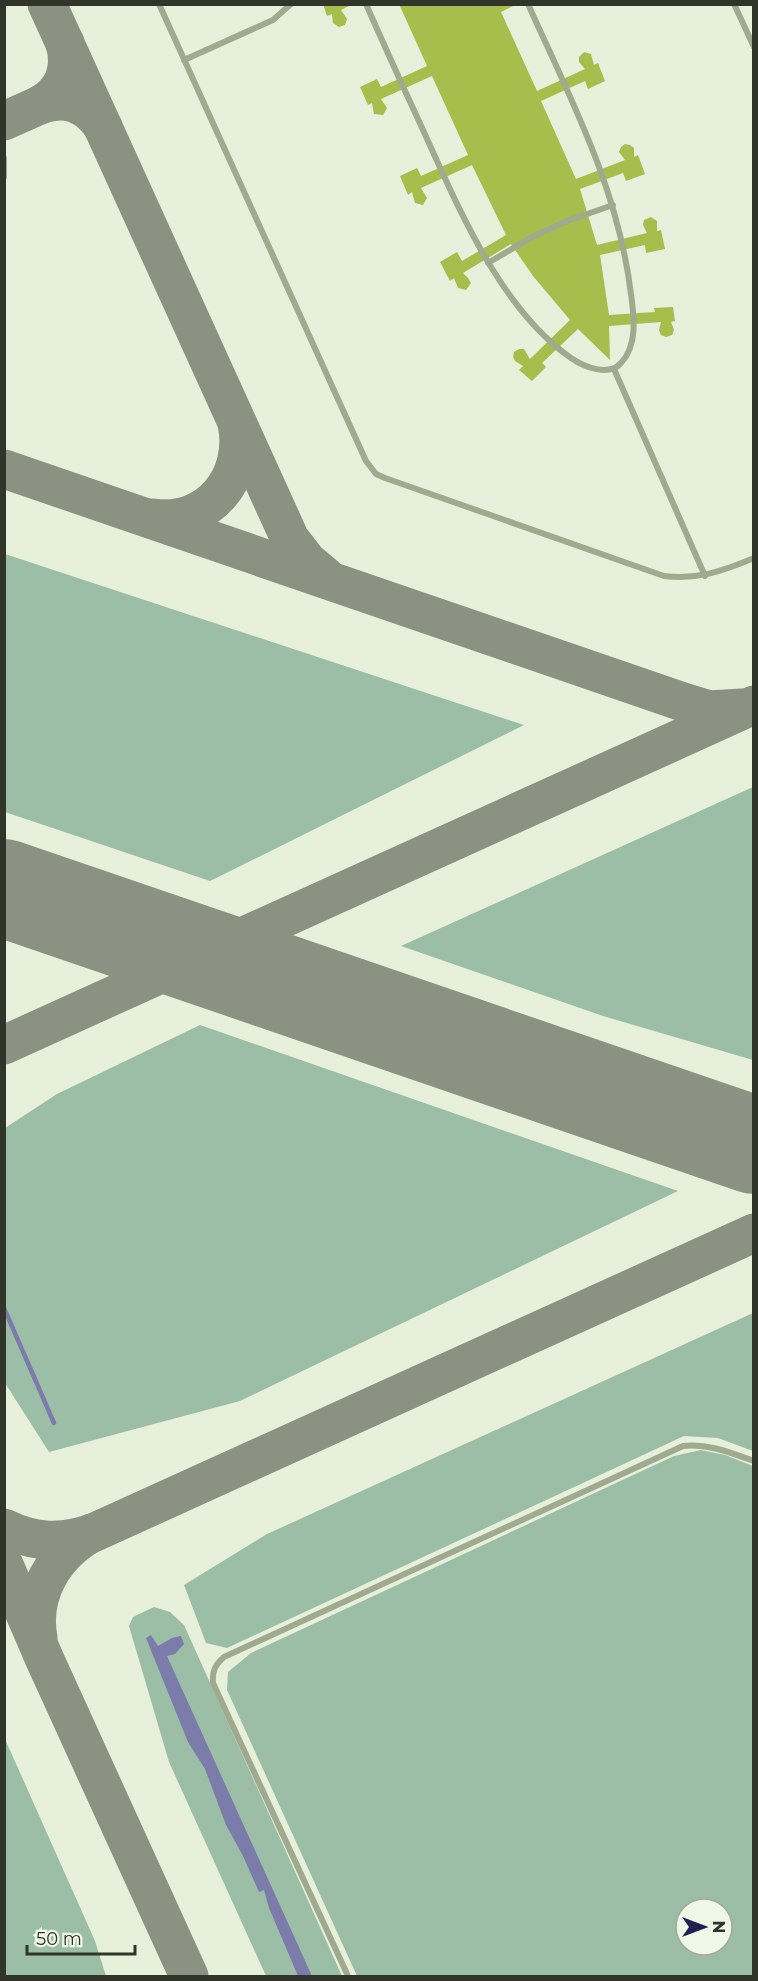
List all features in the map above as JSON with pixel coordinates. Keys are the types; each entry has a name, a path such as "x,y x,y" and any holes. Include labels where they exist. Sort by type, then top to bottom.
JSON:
{"lane":[{"path":"159,4 370,468 385,478 652,573 682,578 705,576 753,558"},
{"path":"184,60 273,20 291,4"},
{"path":"366,4 457,205 488,263 526,315 572,359 589,367 614,369 620,365 629,351 633,322 628,272 613,206 590,141 528,4"},
{"path":"734,4 753,47"},
{"path":"4,158 4,177"},
{"path":"488,263 532,237 567,221 613,206"},
{"path":"614,369 705,576"},
{"path":"348,1977 213,1683 212,1673 217,1664 224,1657 683,1446 695,1444 708,1446 753,1461"}],"green space":[{"path":"5,554 524,725 210,881 5,812"},
{"path":"753,787 753,1060 603,1016 401,946"},
{"path":"200,1025 678,1191 240,1401 49,1452 5,1383 5,1128 57,1094"},
{"path":"753,1313 753,1451 718,1438 684,1436 227,1648 206,1643 184,1585 267,1534"},
{"path":"701,1450 725,1455 753,1466 753,1976 357,1976 227,1690 228,1672 251,1653 674,1456"},
{"path":"154,1607 170,1612 184,1625 342,1976 266,1976 169,1762 129,1626 133,1617"},
{"path":"5,1739 95,1941 106,1976 5,1976"}],"water":[{"path":"151,1635 158,1646 181,1636 184,1644 175,1654 167,1656 312,1976 298,1976 269,1908 264,1890 259,1892 226,1825 205,1769 188,1742 146,1638"}],"building":[{"path":"323,4 353,4 341,10 347,19 345,25 339,27 333,23 332,14 327,16"},
{"path":"399,4 517,4 501,12 537,91 585,69 579,62 579,57 584,52 591,54 594,65 598,63 605,81 588,89 585,81 541,101 576,179 625,160 619,152 625,144 634,148 634,157 638,155 645,174 626,181 623,173 580,189 597,245 647,233 643,225 644,220 651,217 657,221 657,231 661,230 665,249 646,253 645,245 600,255 609,315 655,312 654,308 673,307 675,321 671,322 674,330 672,335 666,337 661,335 659,330 661,322 609,326 610,360 578,329 542,363 546,367 532,381 519,370 523,366 515,361 514,352 524,349 530,359 570,320 533,276 511,244 463,273 471,283 466,290 458,288 454,278 450,281 440,262 457,252 462,261 506,235 472,165 421,188 427,198 423,205 415,203 412,192 408,195 400,176 417,168 421,176 468,155 432,76 381,99 387,108 383,115 374,114 372,103 368,105 360,87 377,79 381,87 427,66"}],"waterway":[{"path":"4,1308 54,1423"}],"taxiway":[{"path":"47,4 290,539 307,561 325,576"},
{"path":"65,43 67,62 64,79 55,93 40,105 58,101 75,104 90,112 103,127"},
{"path":"4,121 40,105"},
{"path":"153,518 173,518 191,514 207,506 220,494 230,479 236,462 239,443 237,423"},
{"path":"4,469 683,702 709,710 742,708"},
{"path":"4,1045 754,705"},
{"path":"4,1528 26,1537 49,1540 72,1539 95,1532 754,1233"},
{"path":"38,1638 36,1622 38,1606 48,1577 66,1552 92,1533"},
{"path":"4,1565 189,1976"}],"runway":[{"path":"4,888 754,1145"}]}
